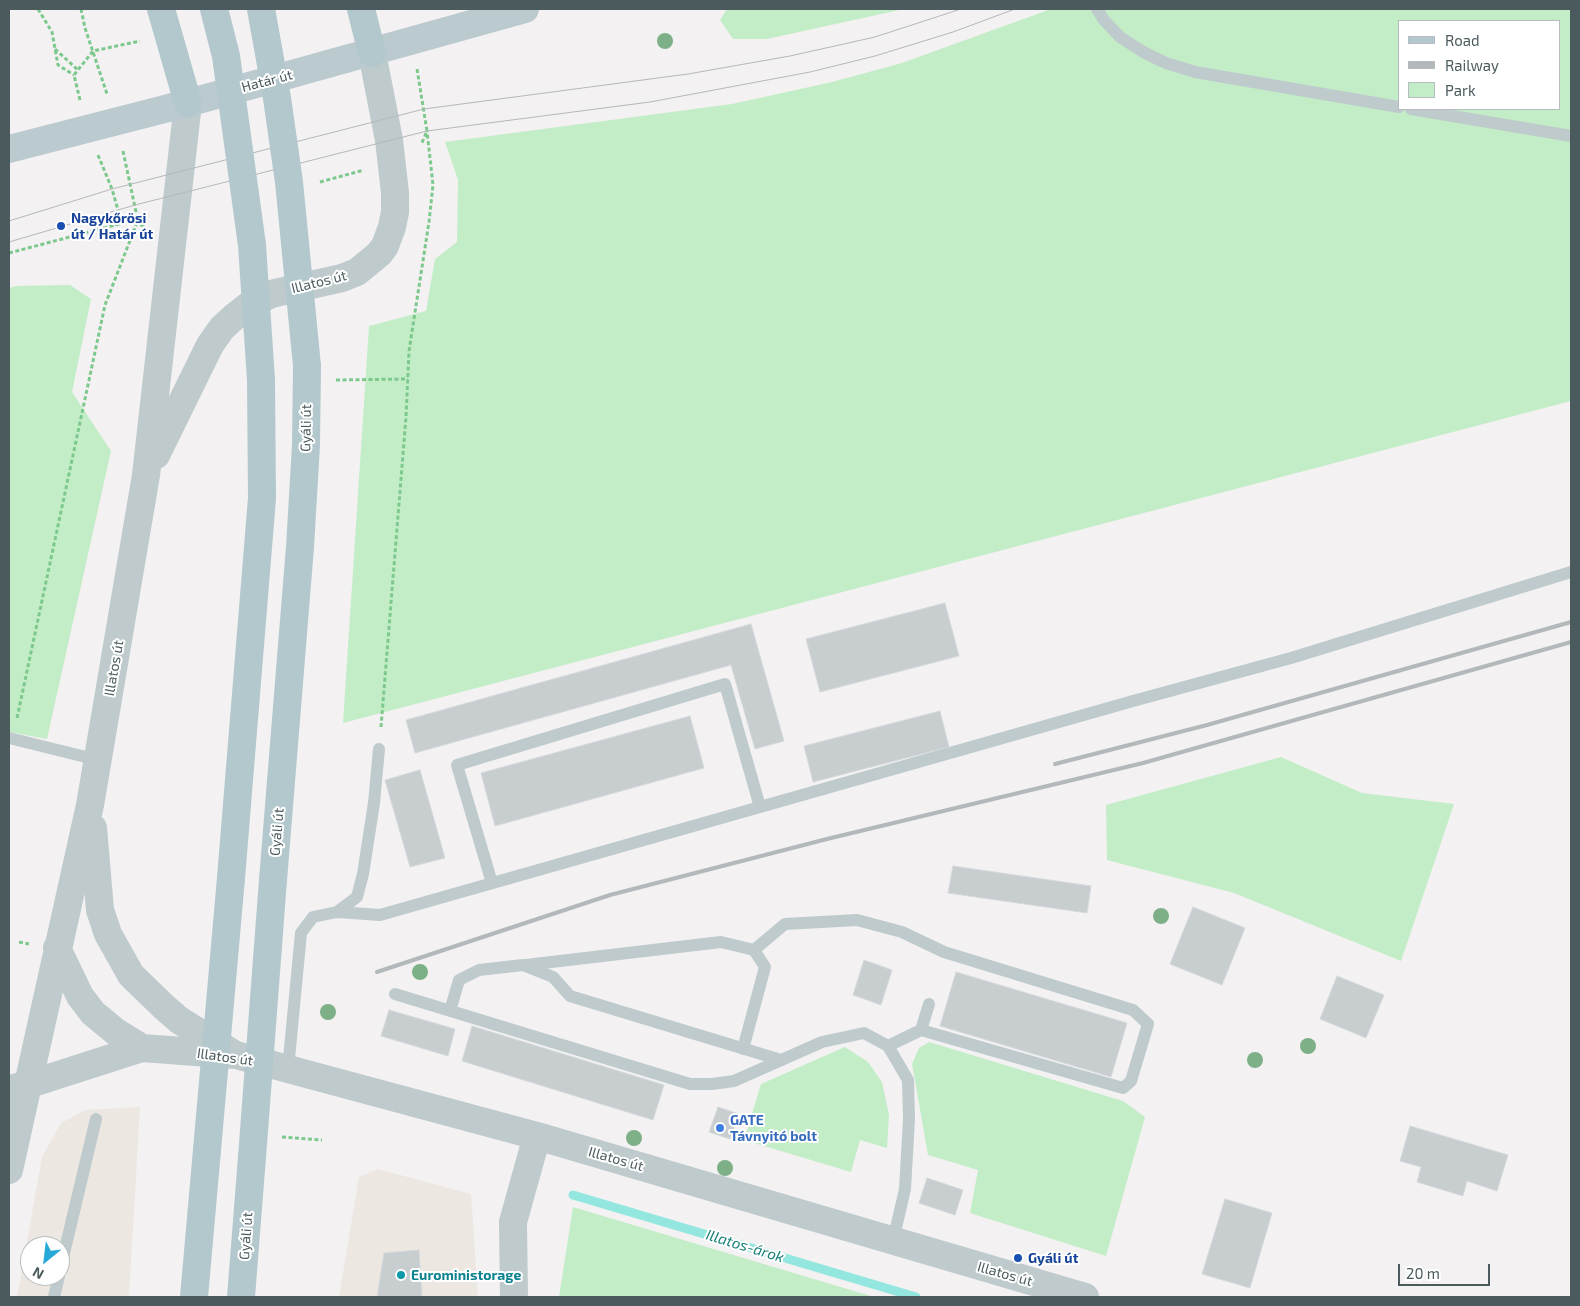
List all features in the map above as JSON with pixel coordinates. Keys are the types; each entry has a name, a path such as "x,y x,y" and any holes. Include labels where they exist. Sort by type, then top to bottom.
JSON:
{"main road":[{"path":"161,9 188,103"},
{"path":"194,1297 262,498 261,380 252,245 226,56 214,9"},
{"name":"Gyáli út","path":"241,1297 299,557 306,445 318,373 277,98 261,9"},
{"path":"361,9 372,52"},
{"name":"Határ út","path":"9,149 188,103 525,9"}],"street":[{"name":"Illatos út","path":"146,475 210,344 234,316 271,294 342,278 357,272 378,254 390,236 395,212 396,193 372,52"},
{"name":"Illatos út","path":"18,1087 57,948 90,804 98,760 146,475 188,103"},
{"path":"90,804 100,910 108,934 119,954 132,975 162,1006 179,1020 236,1055"},
{"name":"Illatos út","path":"57,948 80,996 93,1013 116,1032 142,1048"},
{"name":"Illatos út","path":"18,1087 142,1048 236,1055 537,1136 1085,1297"},
{"path":"9,1170 18,1087"},
{"path":"514,1297 513,1222 537,1136"}],"lane":[{"path":"1097,9 1104,20 1120,37 1145,53 1166,63 1195,72 1398,107"},
{"path":"1417,110 1571,136"},
{"path":"288,1070 301,933 313,917 338,912 380,915 1133,701 1291,658 1571,572"},
{"path":"492,883 457,765 726,684 760,807"},
{"path":"11,738 98,760"},
{"path":"338,912 357,897 363,874 374,803 379,749"},
{"path":"754,950 785,924 857,920 902,932 944,952 1133,1010 1148,1024 1131,1081 1123,1088 921,1030 888,1046"},
{"path":"450,1011 459,980 479,970 721,942 754,950 765,967 744,1049"},
{"path":"523,965 553,978 570,996 781,1060"},
{"path":"396,994 690,1084 734,1081 822,1042 864,1033 888,1046 908,1080 910,1119 905,1189 893,1241"},
{"path":"921,1030 929,1004"},
{"path":"68,1236 96,1119"}],"path":[{"path":"38,9 52,32 58,65 74,75"},
{"path":"82,9 86,28 98,62"},
{"path":"379,749 409,350 433,185 427,131 411,41"},
{"path":"55,49 78,70"},
{"path":"318,182 392,161 416,157 427,131"},
{"path":"9,254 138,219 104,305 11,738"},
{"path":"318,373 408,379"},
{"path":"274,1136 322,1140"}],"shaded area":[{"path":"140,1107 129,1297 17,1297 20,1280 20,1286 70,1286 70,1236 28,1236 42,1157 61,1123 86,1110"},
{"path":"378,1169 471,1194 478,1297 339,1297 359,1177"}],"green space":[{"path":"727,9 904,9 767,39 733,39 720,20"},
{"path":"1051,9 1571,9 1571,401 343,723 369,326 426,311 435,259 457,242 458,180 445,142 732,104 832,82 902,63"},
{"path":"70,285 91,299 72,392 111,451 47,739 9,732 9,288 16,286"},
{"path":"1281,757 1362,793 1454,804 1401,961 1234,893 1107,860 1106,805"},
{"path":"929,1042 1123,1101 1145,1117 1106,1256 970,1213 978,1170 928,1155 912,1064 919,1048"},
{"path":"845,1047 868,1062 882,1082 889,1115 887,1148 860,1140 851,1172 744,1140 761,1084"},
{"path":"573,1207 874,1297 559,1297"}],"building":[{"path":"945,603 959,656 820,692 806,639"},
{"path":"751,624 784,741 755,749 731,665 415,753 406,720"},
{"path":"940,711 949,747 813,782 804,746"},
{"path":"690,716 704,768 495,826 481,773"},
{"path":"420,770 445,858 410,867 385,780"},
{"path":"953,866 1091,886 1087,913 948,893"},
{"path":"1193,907 1245,928 1222,985 1170,964"},
{"path":"864,960 892,970 881,1005 853,995"},
{"path":"956,972 1127,1023 1111,1077 940,1026"},
{"path":"1337,976 1384,995 1366,1038 1320,1019"},
{"path":"389,1010 455,1029 448,1056 381,1036"},
{"path":"472,1026 664,1085 653,1120 462,1061"},
{"path":"718,1107 739,1114 730,1139 709,1132"},
{"path":"1410,1126 1508,1155 1497,1191 1467,1181 1463,1196 1417,1182 1421,1167 1400,1161"},
{"path":"927,1178 963,1190 955,1215 919,1203"},
{"path":"1225,1199 1272,1213 1250,1288 1202,1274"},
{"name":"Euroministorage","path":"419,1250 422,1297 377,1297 384,1253"}],"waterway":[{"name":"Illatos-árok","path":"573,1195 916,1297"}],"tram line":[{"path":"9,221 112,189 424,109 688,74 790,56 875,37 961,9"},
{"path":"9,242 135,205 427,131 650,102 810,72 875,56 953,32 1015,9"}],"railway":[{"path":"1055,764 1207,725 1571,622"},
{"path":"377,972 610,895 827,839 1143,763 1571,642"}],"place":[{"name":"Nagykőrösi út / Határ út","path":"61,226"},
{"name":"GATE Távnyitó bolt","path":"720,1128"},
{"name":"Gyáli út","path":"1018,1258"},
{"name":"Euroministorage","path":"401,1275"}]}
